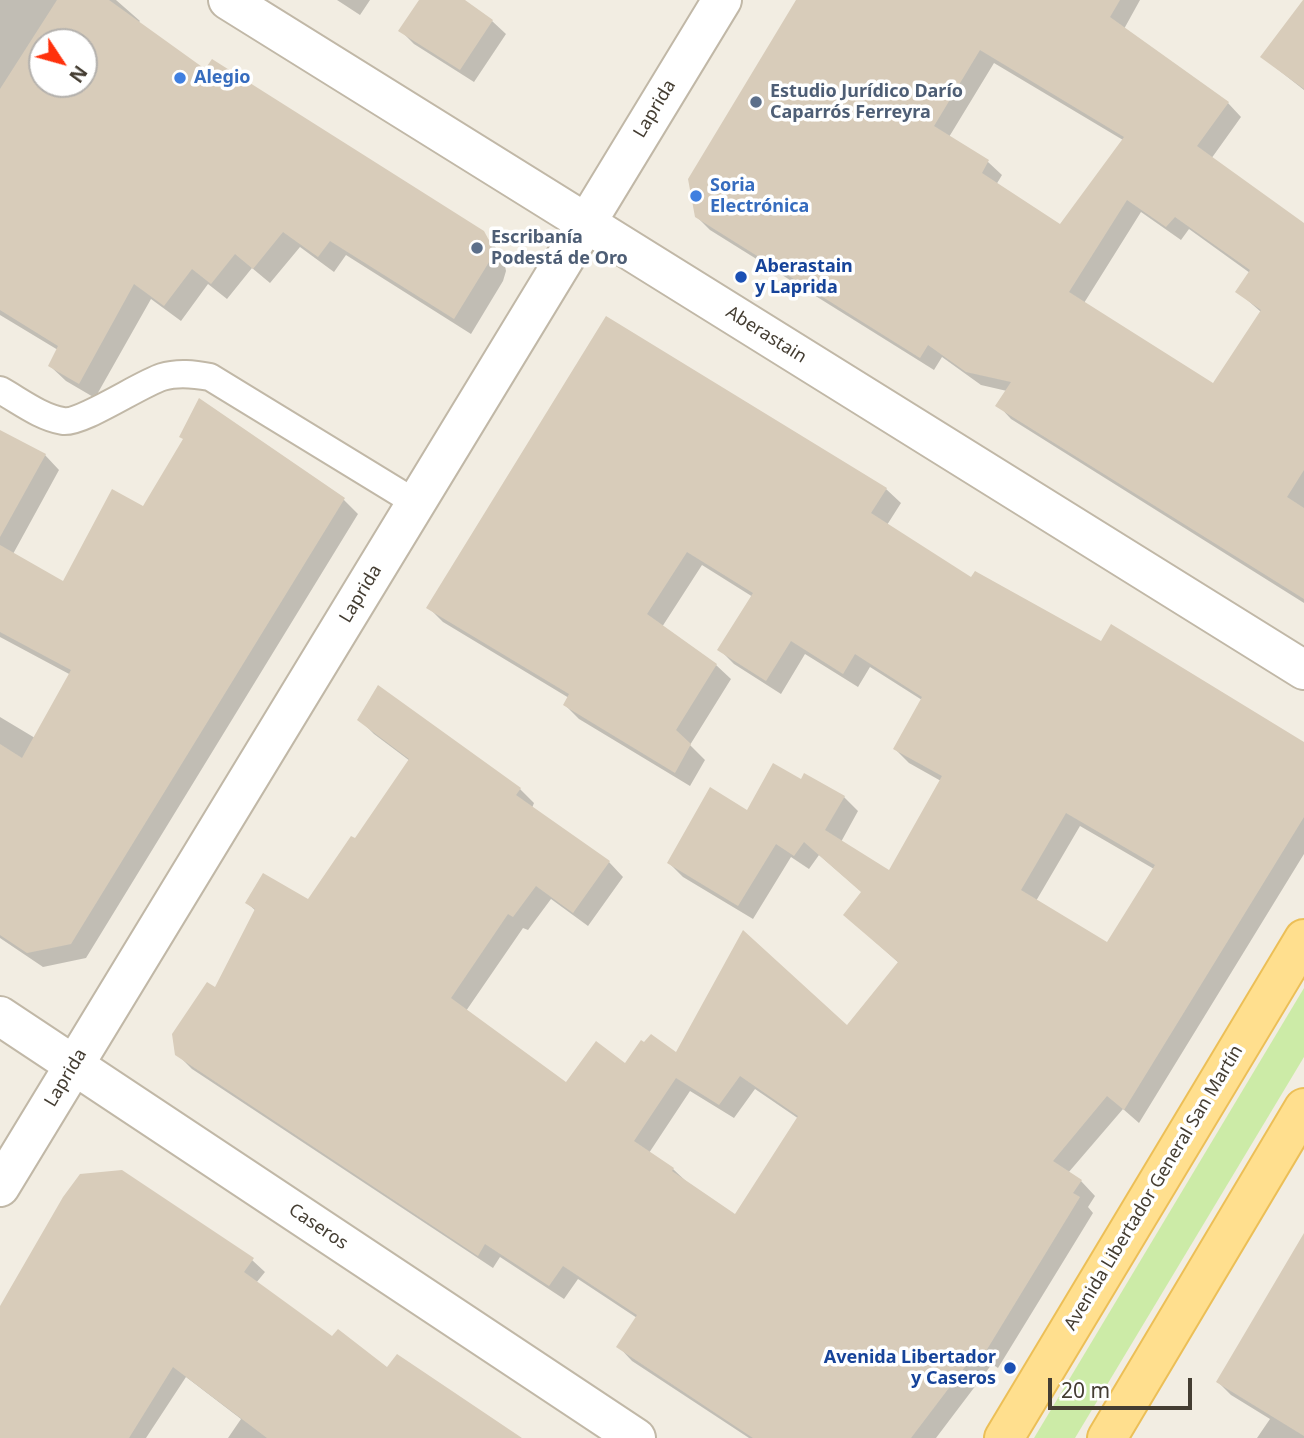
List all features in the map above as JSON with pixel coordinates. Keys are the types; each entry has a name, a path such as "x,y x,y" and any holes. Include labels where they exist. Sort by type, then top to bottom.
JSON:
{"main road":[{"name":"Avenida Libertador General San Martín","path":"1004,1438 1304,939"},
{"path":"1107,1438 1304,1108"}],"street":[{"name":"Aberastain","path":"228,0 1304,670"},
{"name":"Laprida","path":"0,1187 722,0"},
{"name":"Caseros","path":"0,1016 636,1438"}],"lane":[{"path":"0,390 41,413 66,422 163,376 186,373 210,377 416,503"}],"green space":[{"path":"1304,988 1304,1057 1075,1438 1034,1438"}],"building":[{"path":"57,0 109,0 205,69 212,59 484,231 491,244 489,262 454,319 330,241 318,257 283,232 253,269 235,254 211,284 192,269 164,306 134,284 79,384 48,366 58,346 0,310 0,89 28,45 28,98 98,98 98,28 39,28"},
{"path":"419,0 465,0 493,20 460,70 398,31"},
{"path":"796,0 1120,0 1110,17 1229,102 1197,146 1304,223 1304,470 1287,497 1304,508 1304,599 995,406 1011,382 966,372 928,345 920,358 695,217 688,179","holes":["980,50 1124,137 1060,224 982,173 989,160 934,126","1127,200 1166,227 1175,217 1250,270 1235,292 1261,310 1213,383 1069,292"]},
{"path":"1304,0 1304,89 1260,57"},
{"path":"606,316 887,488 871,513 971,577 975,571 1101,641 1111,624 1304,742 1304,817 1124,1110 1107,1096 1053,1161 1082,1180 1073,1193 1080,1197 983,1356 977,1351 911,1438 753,1438 616,1347 637,1315 563,1266 549,1286 485,1244 478,1256 175,1055 172,1034 207,982 215,987 255,909 245,903 263,873 308,899 351,836 355,838 409,759 357,720 378,685 521,788 516,795 610,861 573,913 536,886 513,917 508,914 451,998 566,1082 596,1041 625,1063 641,1040 644,1042 651,1034 676,1052 743,930 847,1025 898,962 843,915 861,892 804,842 794,856 776,844 738,906 667,863 710,787 747,810 773,763 801,779 804,773 845,796 825,830 889,870 942,776 893,749 922,697 855,654 843,674 791,641 766,681 717,650 753,593 687,552 647,614 717,664 676,730 691,744 675,773 563,705 569,694 426,608","holes":["1066,813 1155,865 1107,942 1021,890","740,1076 798,1116 735,1214 634,1141 676,1078 719,1105"]},
{"path":"199,398 345,498 71,944 27,953 0,935 0,744 22,758 71,670 0,632 0,545 63,581 112,489 143,506 183,439 179,437"},
{"path":"0,430 46,454 0,537"},
{"path":"122,1170 254,1258 244,1272 332,1336 338,1329 387,1367 397,1354 522,1438 267,1438 173,1367 129,1438 0,1438 0,1306 63,1197 80,1174"},
{"path":"1304,1233 1304,1436 1216,1382"}],"place":[{"name":"Alegio","path":"180,78"},
{"name":"Estudio Jurídico Darío Caparrós Ferreyra","path":"756,102"},
{"name":"Soria Electrónica","path":"696,196"},
{"name":"Escribanía Podestá de Oro","path":"477,248"},
{"name":"Aberastain y Laprida","path":"741,277"},
{"name":"Avenida Libertador y Caseros","path":"1010,1368"}]}
